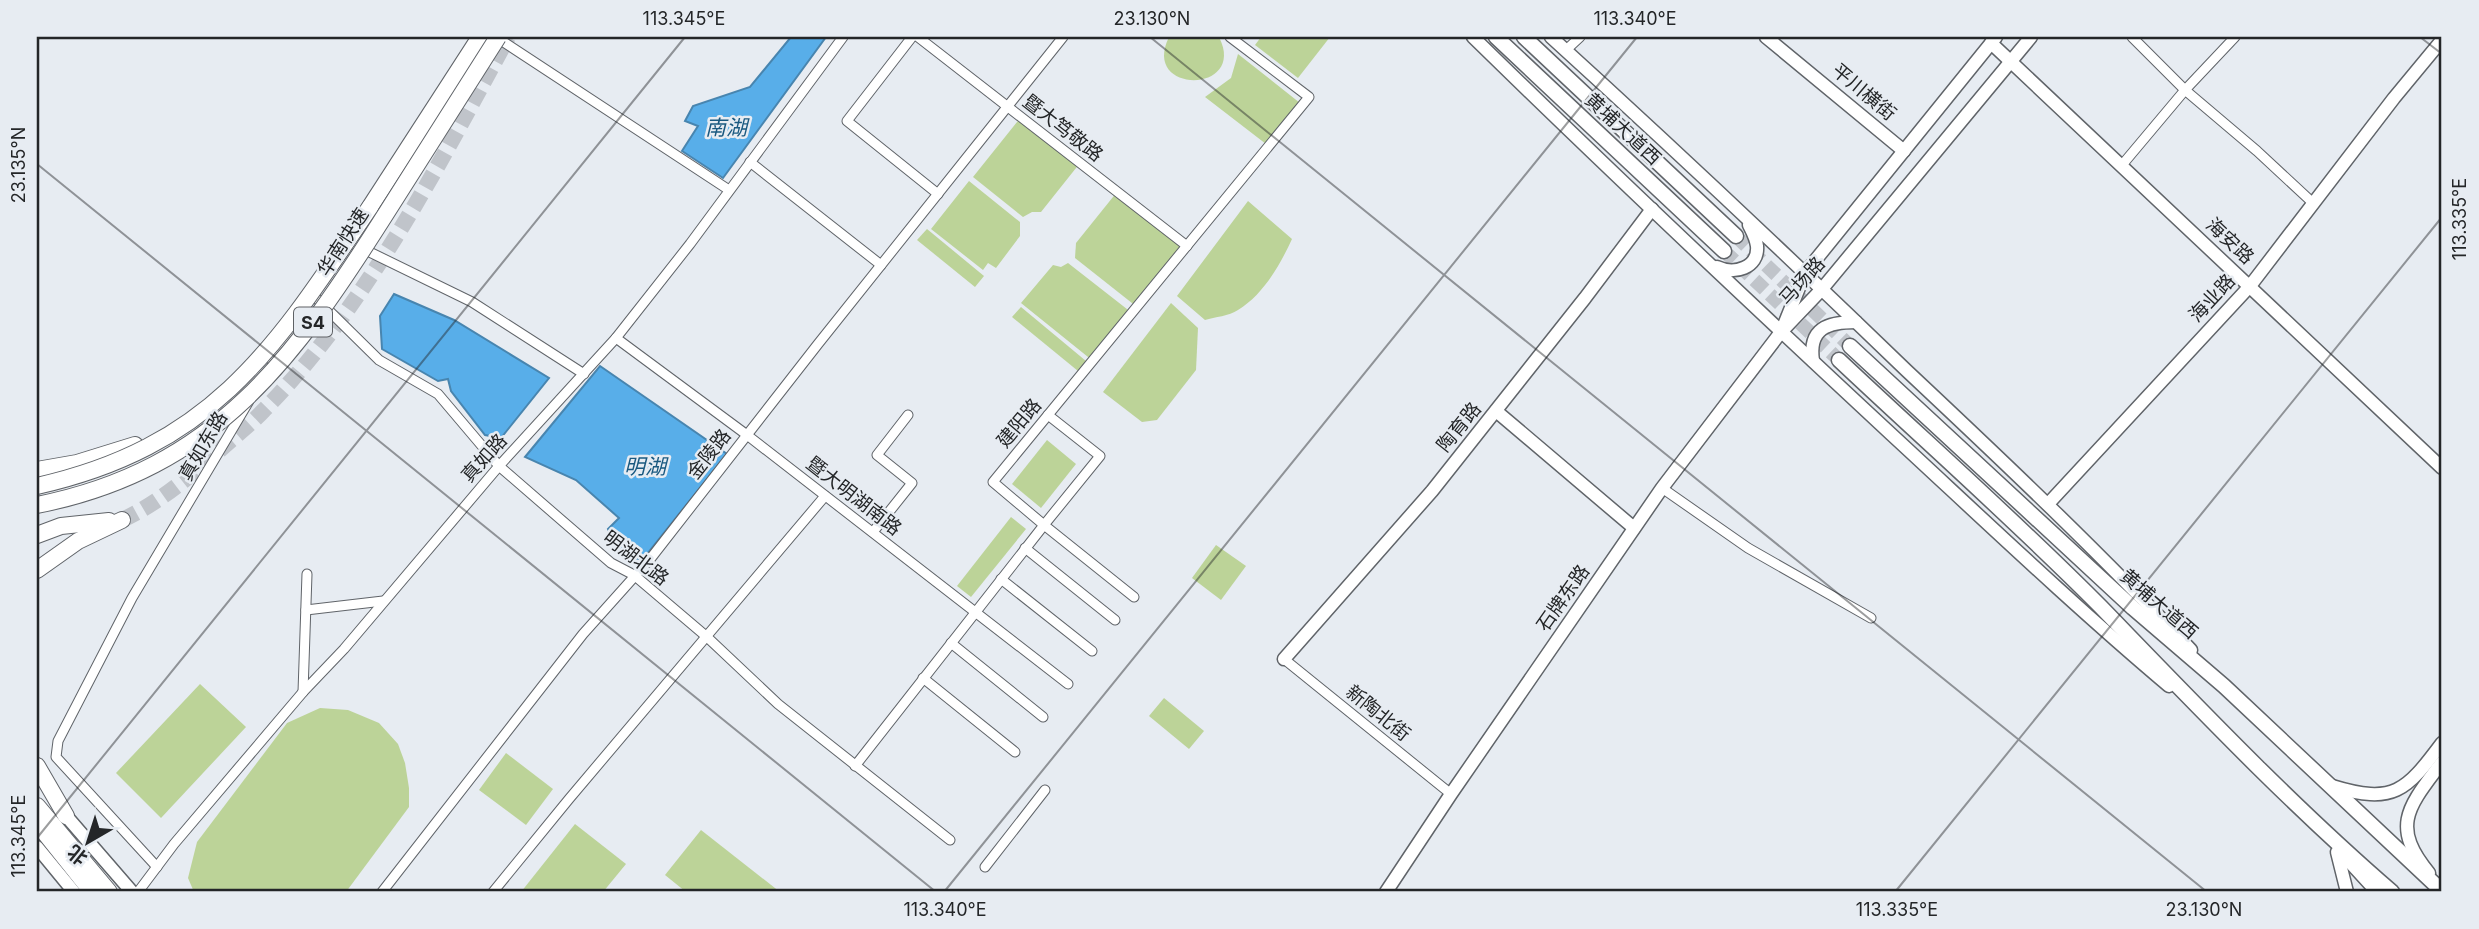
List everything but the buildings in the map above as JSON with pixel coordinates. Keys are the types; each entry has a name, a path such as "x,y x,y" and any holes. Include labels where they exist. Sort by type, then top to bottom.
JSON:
{"highway":[{"name":"华南快速","path":"37,486 116,462 180,428 237,384 289,324 370,207 480,37"},
{"name":"华南快速","path":"37,505 103,486 169,458 219,424 257,389 337,290 497,37"},
{"path":"37,470 95,459 180,428"},
{"path":"37,535 61,526 122,520 78,541 37,570"},
{"path":"37,766 66,816"},
{"path":"37,806 108,892"},
{"path":"37,823 92,892"}],"main road":[{"name":"黄埔大道西","path":"1496,37 1724,251"},
{"name":"黄埔大道西","path":"1524,37 1736,236"},
{"name":"黄埔大道西","path":"1850,346 2105,583 2224,686 2442,890"},
{"path":"1839,360 2099,606 2199,710 2333,841 2392,892"}],"street":[{"name":"真如东路","path":"157,867 56,757 58,741 132,598 312,294 480,37"},
{"path":"497,37 729,190"},
{"name":"真如路","path":"138,892 173,844 303,692 344,649 499,466 616,338 843,37"},
{"path":"912,37 847,121 938,194"},
{"name":"暨大笃敬路","path":"918,37 1187,246"},
{"name":"金陵路","path":"382,892 583,634 651,558 1063,37"},
{"name":"建阳路","path":"1044,525 993,482 1309,97 1230,37"},
{"path":"1473,37 1781,332 2061,592 2199,710"},
{"path":"1551,37 2048,504 2224,686"},
{"path":"1566,51 1580,37"},
{"name":"平川横街","path":"1766,37 1904,151"},
{"name":"马场路","path":"1781,332 1822,289 2031,37"},
{"path":"2133,37 2185,90 2313,203"},
{"path":"2122,165 2185,90 2235,37"},
{"name":"马场路","path":"1781,332 1805,274 1994,40"},
{"name":"海安路","path":"1994,40 2010,61 2442,468"},
{"name":"海业路","path":"2048,504 2250,286 2394,98 2442,40"},
{"path":"750,162 881,265"},
{"name":"陶育路","path":"1284,659 1432,491 1652,209"},
{"path":"1710,264 1723,271 1734,272 1751,264 1757,246 1746,219"},
{"path":"347,241 472,302 584,374"},
{"name":"明湖北路","path":"312,294 379,360 438,394 499,466 611,563 634,575 707,637 778,704 950,839"},
{"path":"1812,361 1812,343 1823,328 1831,323 1856,322"},
{"name":"石牌东路","path":"1386,892 1662,488 1781,332"},
{"name":"暨大明湖南路","path":"616,338 747,435 1068,684"},
{"path":"1496,411 1634,528"},
{"path":"873,532 912,483 877,455 908,415"},
{"path":"855,766 1100,456 1048,415"},
{"path":"1662,488 1748,548 1871,618"},
{"path":"492,892 825,496"},
{"path":"1044,525 1134,597"},
{"path":"1025,548 1115,620"},
{"path":"303,692 307,574"},
{"path":"1002,579 1092,651"},
{"path":"306,610 383,601"},
{"path":"951,643 1042,717"},
{"name":"新陶北街","path":"1284,659 1451,794"},
{"path":"923,678 1015,752"},
{"path":"2329,785 2356,793 2374,794 2399,790 2412,781 2442,743"},
{"path":"2442,762 2413,802 2407,822 2410,845 2442,890"},
{"path":"37,781 132,892"},
{"path":"985,867 1045,790"},
{"path":"2333,841 2347,892"},
{"path":"2333,841 2377,892"},
{"path":"37,847 74,892"}],"green space":[{"path":"1169,37 1219,37 1224,56 1219,69 1208,77 1194,80 1180,78 1169,69 1164,56"},
{"path":"1261,37 1330,37 1298,78 1255,45"},
{"path":"1238,54 1300,103 1266,144 1205,97 1231,78"},
{"path":"1021,117 1080,163 1041,212 1032,212 1023,217 973,177"},
{"path":"969,181 1020,222 1020,236 996,268 988,263 983,270 931,229"},
{"path":"1117,192 1187,246 1137,307 1075,258 1076,243"},
{"path":"1248,201 1292,239 1263,288 1247,304 1234,312 1205,320 1177,296"},
{"path":"927,229 984,276 975,287 917,240"},
{"path":"1068,263 1132,313 1093,361 1021,303 1053,265 1061,267"},
{"path":"1171,303 1198,328 1196,370 1157,420 1142,422 1103,392"},
{"path":"1021,307 1086,361 1078,371 1012,317"},
{"path":"1047,440 1076,464 1041,508 1012,484"},
{"path":"1011,517 1026,529 971,597 957,586"},
{"path":"1216,545 1246,566 1221,600 1192,578"},
{"path":"200,684 246,727 161,818 116,773"},
{"path":"1164,698 1204,731 1189,749 1149,716"},
{"path":"320,708 348,710 379,723 398,744 405,763 409,807 346,892 194,892 188,878 197,842 287,723"},
{"path":"506,753 553,789 526,825 479,790"},
{"path":"575,824 626,864 603,892 521,892"},
{"path":"701,830 780,892 686,892 665,875"}],"water":[{"name":"南湖","path":"791,37 826,37 723,178 682,151 698,126 685,121 693,106 750,87"},
{"path":"394,294 454,320 549,378 501,438 485,435 451,391 448,379 438,381 382,349 380,316"},
{"name":"明湖","path":"600,366 727,454 643,559 634,559 619,552 608,529 619,518 576,480 525,457"}],"tunnel":[{"path":"122,520 161,497 198,469 259,415 301,369 336,325 399,232 508,37"},
{"path":"1736,236 1850,346"},
{"path":"1724,251 1839,360"}]}
